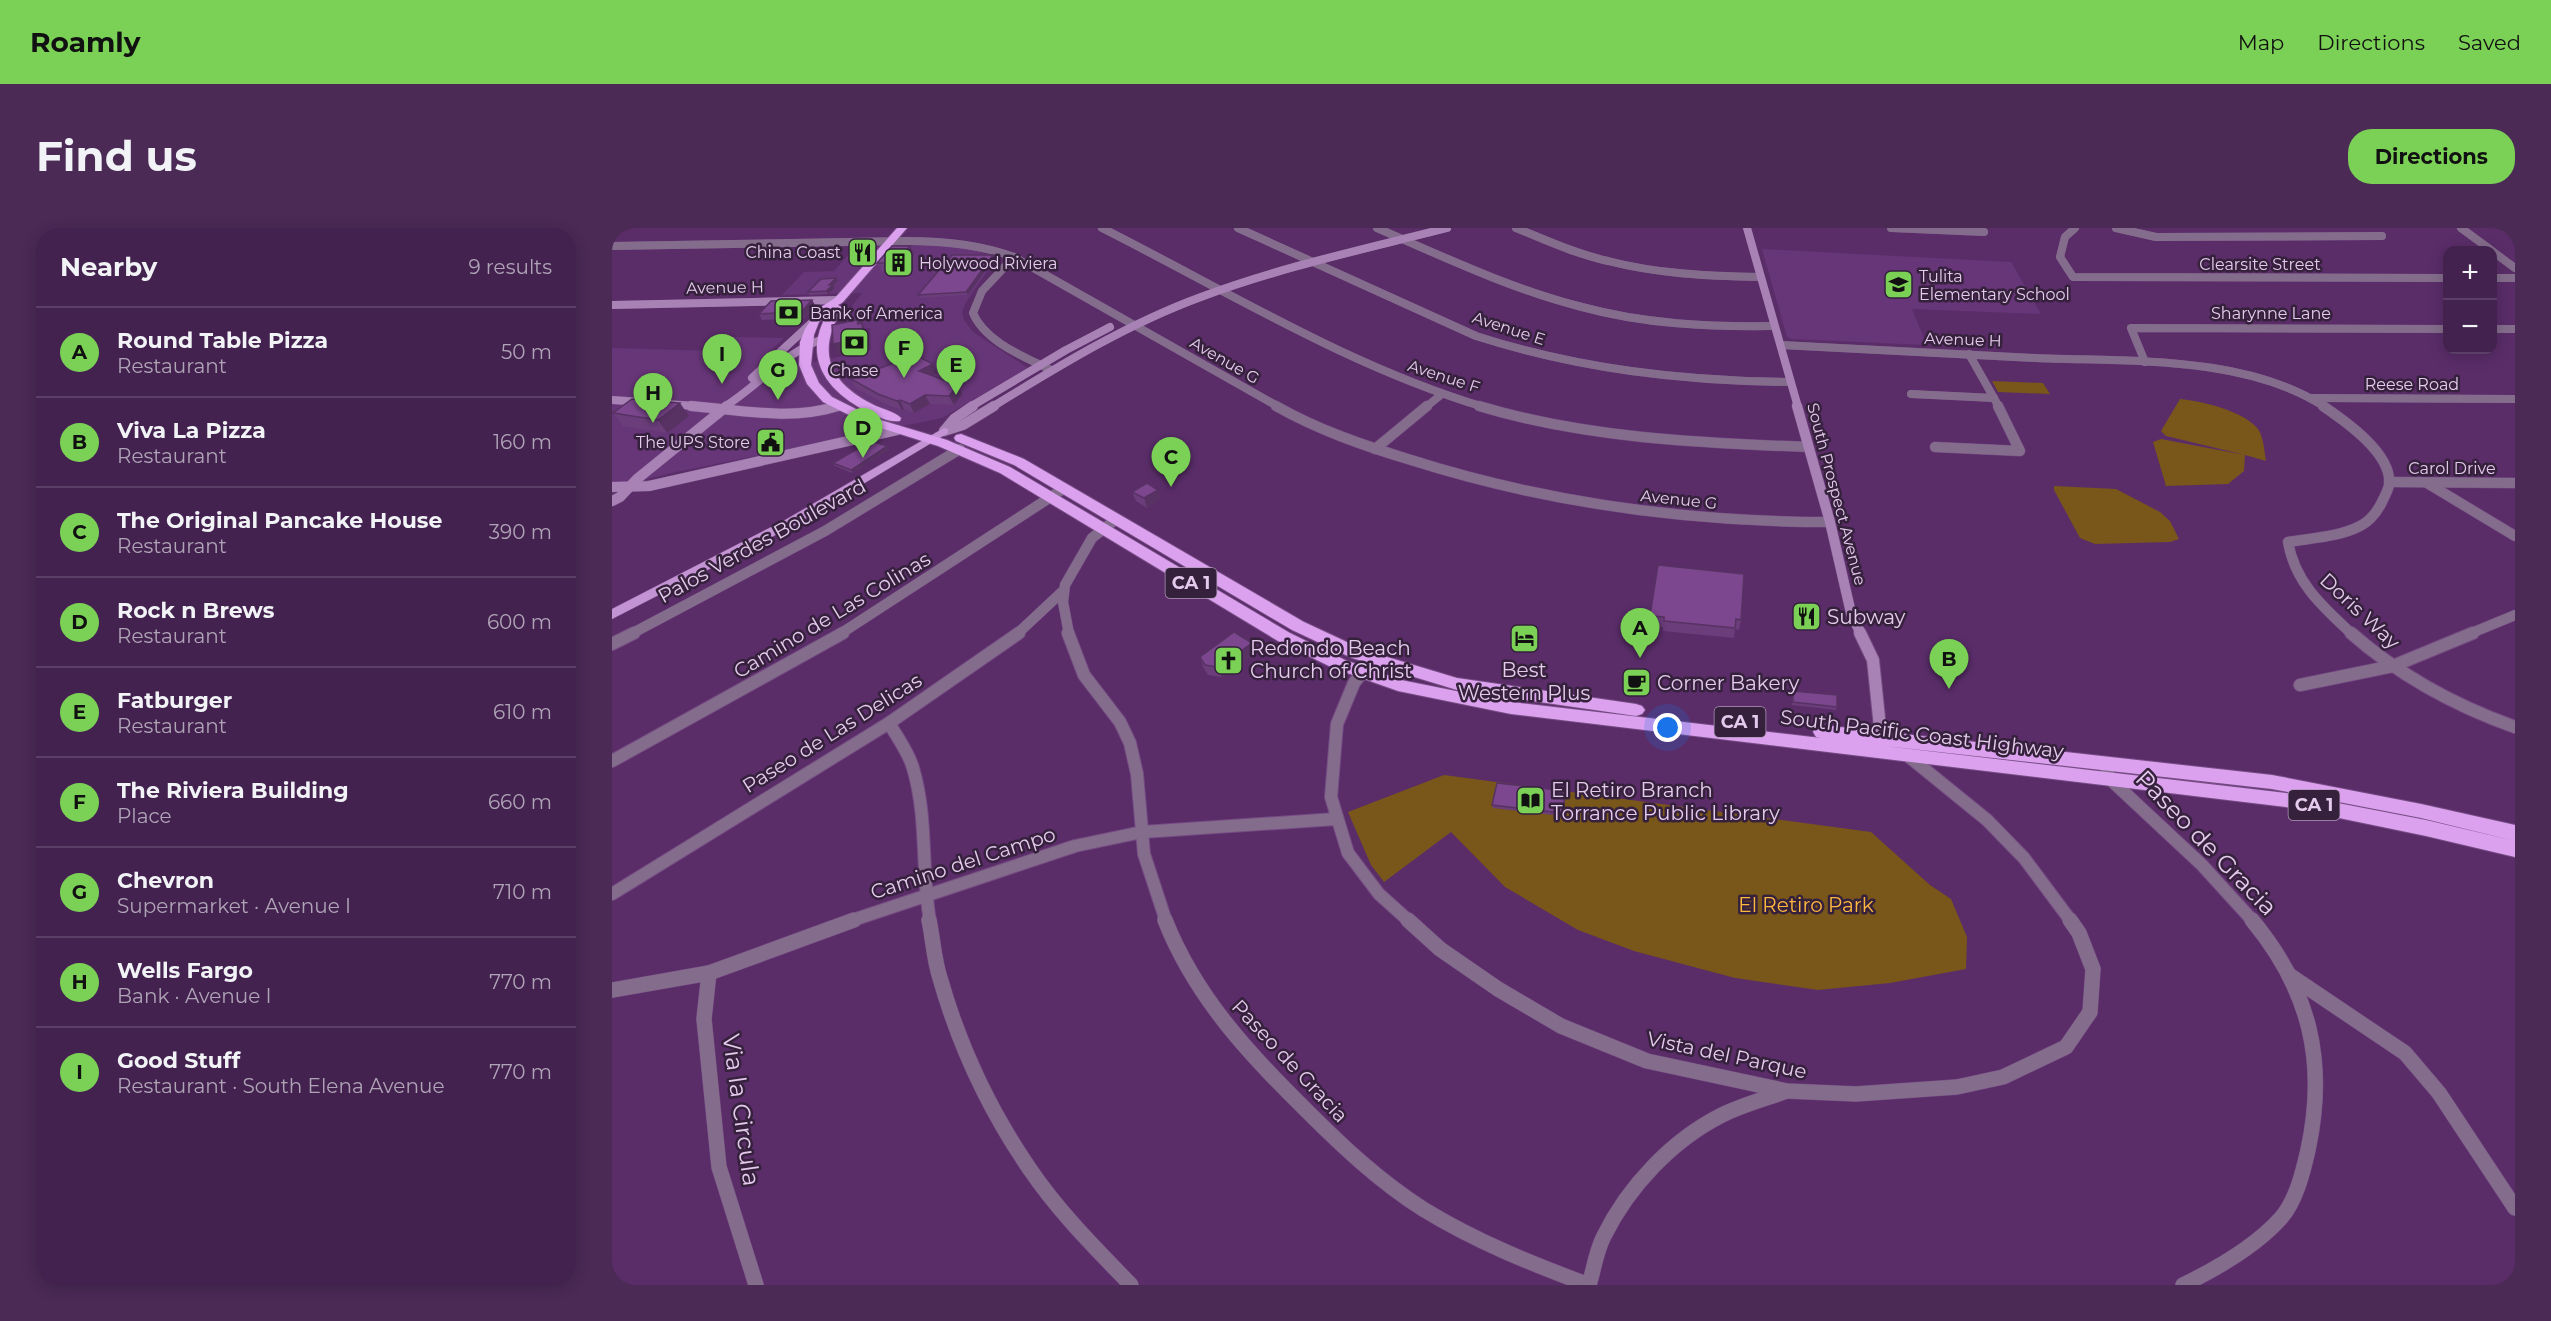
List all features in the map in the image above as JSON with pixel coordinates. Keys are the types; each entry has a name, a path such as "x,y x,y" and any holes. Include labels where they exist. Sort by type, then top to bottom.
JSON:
{"highway":[{"name":"South Pacific Coast Highway","path":"902,228 839,300 827,306 817,318 806,345 805,363 818,390 838,406 868,421 960,449 1115,520 1298,626 1351,651 1367,666 1398,686 1449,698 1534,711 1908,755 2107,772 2272,782 2409,808 2515,833"},
{"name":"South Pacific Coast Highway","path":"839,300 823,339 822,358 828,374 846,393 875,411 944,431 1019,462 1099,528 1284,637 1367,666 1457,684 1651,712 1881,737 2286,800 2414,825 2515,849"},
{"path":"838,406 849,403 866,412 875,411"},
{"path":"1534,711 1563,708 1644,717 1651,712"}],"main road":[{"name":"Palos Verdes Boulevard","path":"944,431 950,422 1082,340 1218,287 1303,259 1422,228"},
{"name":"Palos Verdes Boulevard","path":"1218,287 1447,228"},
{"name":"South Prospect Avenue","path":"1747,228 1830,522 1851,613 1873,660 1881,737"},
{"name":"Avenue H","path":"612,305 839,300"},
{"path":"722,409 726,400 817,318"},
{"name":"Palos Verdes Boulevard","path":"612,615 789,524 944,431 963,425 1130,323"},
{"path":"612,501 620,497 722,409 747,393 806,345 823,339"},
{"path":"612,400 722,409 817,413 838,406"},
{"path":"612,487 628,488 658,484 897,430"},
{"path":"1881,737 1908,755"}],"street":[{"name":"Avenue F","path":"1102,228 1366,363 1442,394 1535,419 1630,435 1808,447"},
{"name":"Avenue E","path":"1238,228 1476,336 1532,353 1601,368 1663,376 1790,382"},
{"path":"1377,228 1509,284 1557,301 1661,322 1723,327 1773,326"},
{"path":"1516,228 1587,255 1640,267 1691,274 1760,277"},
{"path":"1891,228 1984,232"},
{"name":"Clearsite Street","path":"2075,228 2065,237 2060,257 2073,277 2443,278"},
{"path":"2116,228 2156,237 2382,236 2373,228"},
{"path":"2461,228 2485,246"},
{"name":"Avenue G","path":"612,246 891,241 963,243 998,250 1299,419 1375,449 1470,479 1562,499 1687,516 1754,522 1830,522"},
{"path":"2497,255 2515,268"},
{"path":"1014,257 993,278 975,303 973,313 975,320 987,333 1052,370"},
{"path":"2497,278 2515,278"},
{"name":"Sharynne Lane","path":"2145,362 2131,328 2443,329"},
{"path":"2497,329 2515,329"},
{"name":"Avenue H","path":"1781,345 2145,362"},
{"path":"1935,447 2020,451 1969,354"},
{"path":"2145,362 2188,364 2228,371 2267,381 2310,399 2337,415 2367,441 2386,466 2389,482"},
{"path":"1911,393 1994,398"},
{"path":"1375,449 1442,394"},
{"name":"Reese Road","path":"2310,399 2515,399"},
{"name":"Palos Verdes Boulevard","path":"612,644 686,608 825,531 960,449"},
{"name":"Carol Drive","path":"2389,482 2515,483"},
{"name":"Doris Way","path":"2389,482 2379,507 2363,525 2319,537 2288,542 2291,562 2299,577 2334,617 2392,666 2409,678 2449,699 2515,727"},
{"path":"2426,482 2515,536"},
{"name":"Camino de Las Colinas","path":"612,761 860,623 1057,493"},
{"path":"1063,591 1099,528 1115,520"},
{"name":"Paseo de Las Delicas","path":"612,894 889,723 1020,632 1063,591"},
{"name":"Paseo de Gracia","path":"1063,591 1067,628 1077,661 1090,686 1108,705 1123,727 1133,750 1145,856 1157,898 1175,944 1195,984 1232,1035 1270,1076 1351,1154 1402,1195 1474,1236 1531,1264 1589,1285"},
{"path":"2300,685 2392,666 2515,615"},
{"name":"Vista del Parque","path":"1367,666 1354,683 1337,724 1332,757 1331,797 1348,854 1379,894 1440,949 1498,989 1560,1026 1647,1061 1787,1091 1856,1094 1918,1091 1957,1087 2003,1077 2066,1047 2090,1012 2093,969 2079,933 2055,897 2024,858 1987,820 1908,755"},
{"path":"889,723 913,767 923,823 925,895 939,977 963,1045 990,1104 1029,1169 1081,1234 1131,1285"},
{"name":"Paseo de Gracia","path":"2107,772 2232,897 2275,951 2303,1007 2313,1039 2316,1066 2314,1113 2308,1150 2300,1178 2282,1216 2248,1247 2224,1264 2183,1285"},
{"name":"Camino del Campo","path":"612,990 709,973 760,952 1075,846 1142,832 1336,819"},
{"name":"Via la Circula","path":"709,973 704,1019 719,1167 756,1285"},
{"path":"2289,975 2405,1053 2439,1093 2515,1208"},
{"path":"1589,1285 1603,1239 1620,1209 1659,1161 1681,1142 1721,1116 1787,1091"}],"shaded area":[{"path":"939,245 965,248 997,257 966,302 962,312 964,320 973,332 1028,368 942,418 676,472 626,484 612,492 612,348 717,351 733,337 784,338 759,361 791,367 871,350 870,328 840,333 846,314 862,293 782,295 804,272 834,271 855,247"},
{"name":"Tulita Elementary School","path":"1762,249 2011,262 2041,314 1912,309 1927,345 1792,339 1787,337"}],"green space":[{"path":"1992,381 2043,383 2050,394 1998,392"},
{"path":"2180,399 2222,408 2252,423 2262,436 2266,461 2166,436 2161,431"},
{"path":"2161,439 2245,455 2244,471 2228,484 2166,486 2153,442"},
{"path":"2054,486 2116,489 2160,512 2170,521 2179,539 2170,542 2095,544 2080,538"},
{"name":"El Retiro Park","path":"1444,775 1871,832 1930,885 1951,899 1967,937 1966,969 1890,983 1818,990 1735,978 1634,951 1578,930 1505,887 1451,832 1384,882 1371,865 1348,812"}],"building":[{"path":"892,246 910,246 896,263 877,263"},
{"path":"952,255 993,255 966,292 918,295"},
{"path":"836,278 829,285 833,285 826,291 808,292 821,279"},
{"path":"812,300 801,312 759,314 771,301"},
{"path":"857,320 858,324 862,323 863,334 859,335 859,339 833,344 832,325"},
{"path":"915,355 933,364 919,371 958,385 949,396 925,395 910,404 878,394 851,379"},
{"path":"632,399 680,403 658,420 613,413"},
{"path":"871,441 887,446 851,470 833,463"},
{"path":"1147,483 1158,490 1144,498 1132,492"},
{"path":"1658,565 1744,574 1741,620 1736,619 1735,628 1664,621 1664,617 1650,616"},
{"path":"1234,632 1252,643 1218,667 1205,665 1200,657"},
{"path":"1793,691 1837,695 1837,707 1793,702"},
{"name":"El Retiro Branch Torrance Public Library","path":"1497,783 1566,791 1562,813 1492,805"}],"place":[{"name":"China Coast","path":"862,252"},
{"name":"Holywood Riviera","path":"898,263"},
{"name":"Tulita Elementary School","path":"1898,285"},
{"name":"Bank of America","path":"789,313"},
{"name":"Chase","path":"854,342"},
{"name":"The Riviera Building","path":"904,378"},
{"name":"Good Stuff","path":"722,384"},
{"name":"Fatburger","path":"956,395"},
{"name":"Chevron","path":"778,400"},
{"name":"Wells Fargo","path":"653,423"},
{"name":"The UPS Store","path":"771,442"},
{"name":"Rock n Brews","path":"863,458"},
{"name":"The Original Pancake House","path":"1171,487"},
{"name":"Subway","path":"1806,617"},
{"name":"Best Western Plus","path":"1524,639"},
{"name":"Round Table Pizza","path":"1640,658"},
{"name":"Redondo Beach Church of Christ","path":"1229,660"},
{"name":"Corner Bakery","path":"1636,683"},
{"name":"Viva La Pizza","path":"1949,689"},
{"name":"El Retiro Branch Torrance Public Library","path":"1530,801"}]}
